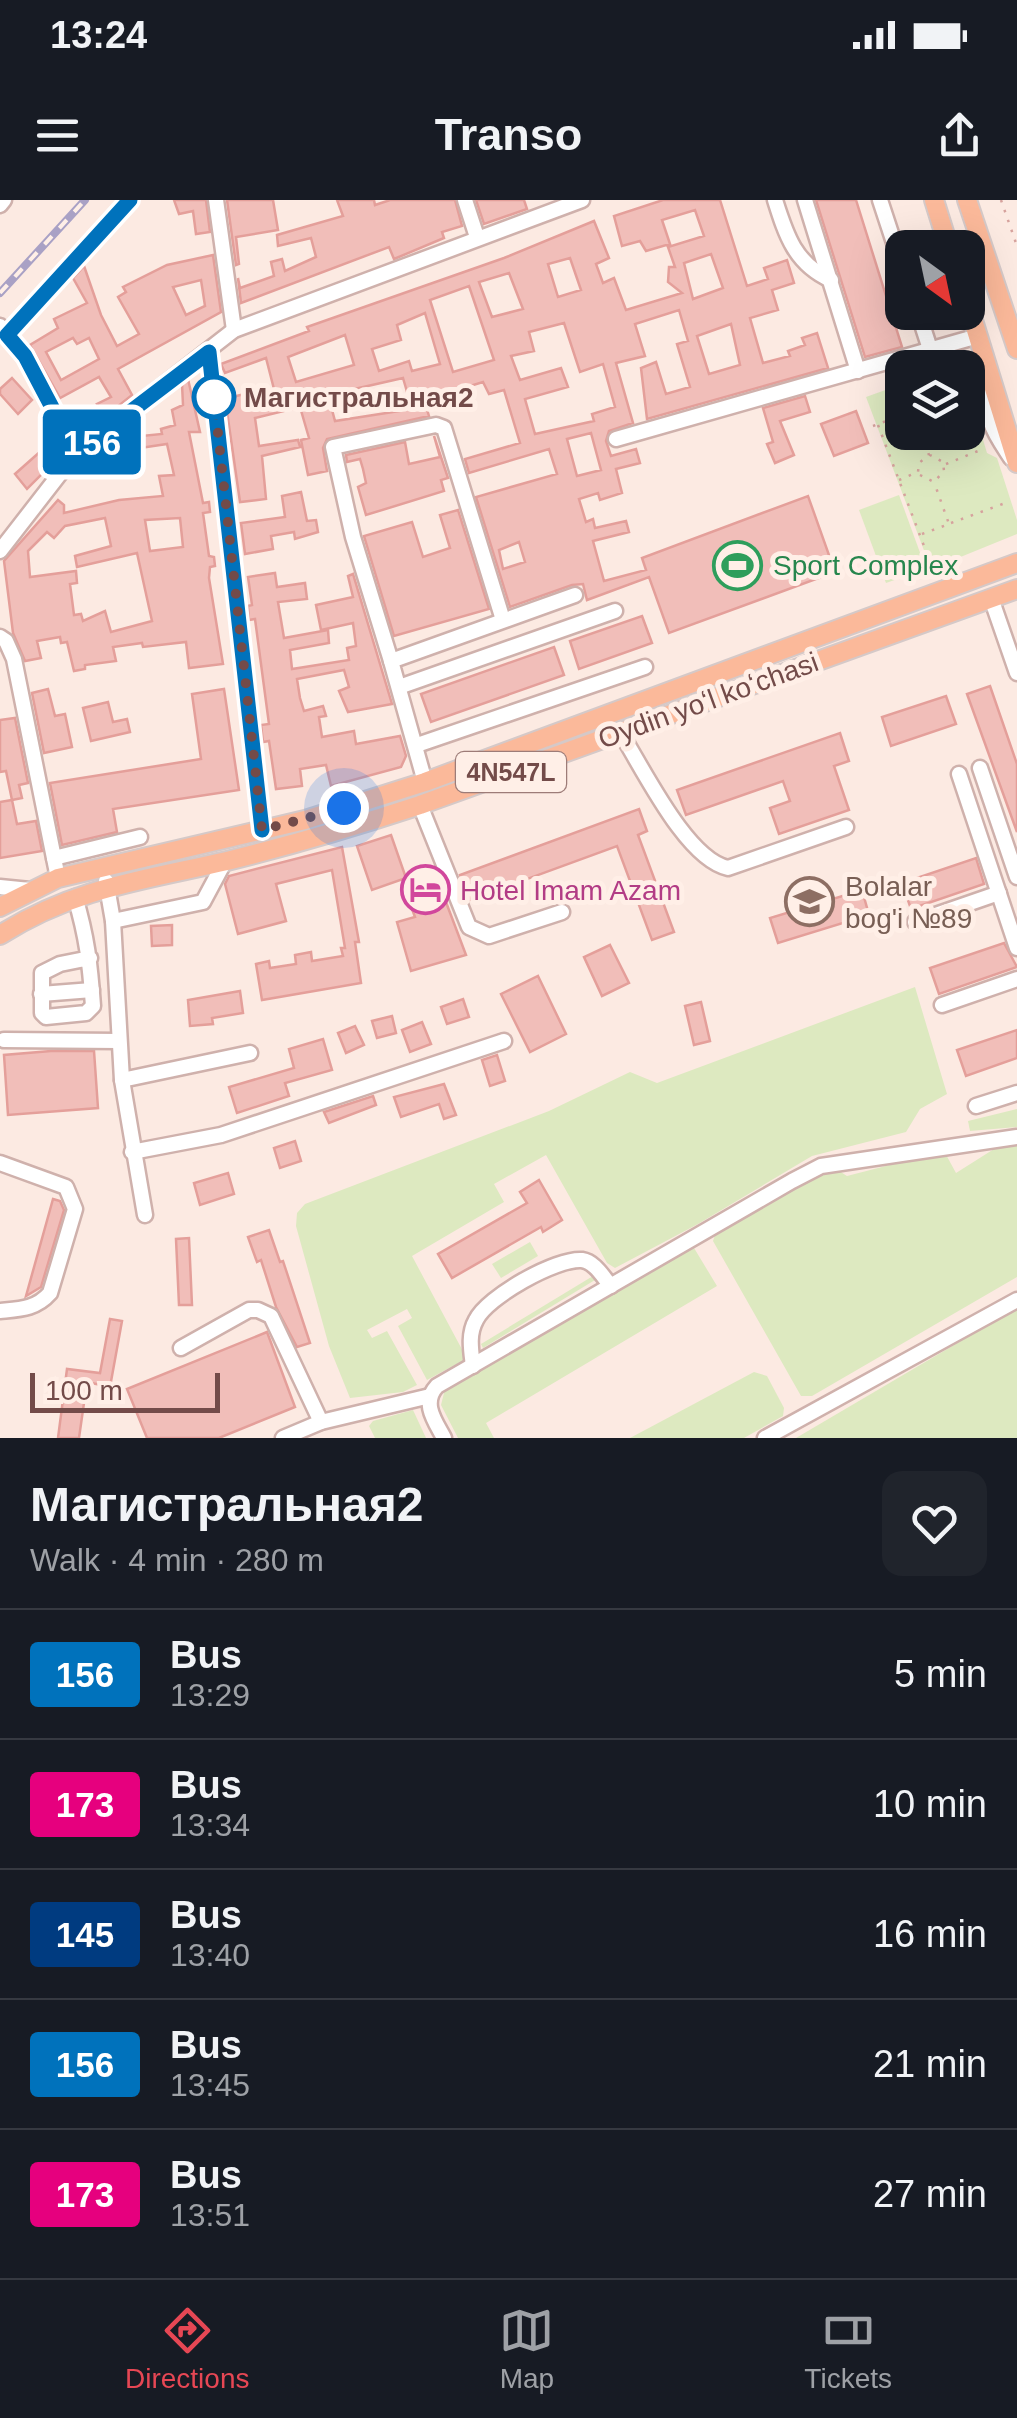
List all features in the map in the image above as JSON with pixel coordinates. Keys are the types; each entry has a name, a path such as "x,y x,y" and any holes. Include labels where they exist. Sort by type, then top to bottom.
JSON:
{"main road":[{"path":"934,200 943,230"},
{"path":"966,200 1017,349"},
{"path":"976,330 1017,464"},
{"name":"Oydin yoʻl koʻchasi","path":"0,907 58,878 103,865 121,852 262,830 425,782 1017,563"},
{"name":"Oydin yoʻl koʻchasi","path":"0,934 75,897 107,886 323,836 420,805 1017,590"}],"street":[{"path":"76,453 25,356 4,331 130,200"},
{"path":"216,200 234,330"},
{"path":"465,200 476,237"},
{"path":"0,551 76,453 234,330 582,200"},
{"path":"775,200 795,253 806,267 830,280"},
{"path":"805,200 858,371"},
{"path":"880,200 890,230"},
{"path":"924,330 930,350 978,336"},
{"path":"209,352 262,830"},
{"path":"616,439 885,363"},
{"path":"425,782 353,536 333,447 436,424 444,428 503,620"},
{"path":"391,661 575,596"},
{"path":"991,598 1017,673"},
{"path":"399,687 616,611"},
{"path":"0,637 14,659 58,878"},
{"path":"417,746 646,667"},
{"path":"620,732 691,846 718,866 728,868 846,827"},
{"path":"915,922 1017,878 980,768"},
{"path":"959,774 1017,948"},
{"path":"420,805 463,918 478,934 489,936 562,912"},
{"path":"54,858 121,852 140,837"},
{"path":"113,921 203,902 225,861"},
{"path":"103,865 113,921 122,1080 144,1214"},
{"path":"0,887 30,890"},
{"path":"75,897 90,958 92,1009 78,1015 46,1017 40,978 48,968 90,958"},
{"path":"942,1005 1017,979"},
{"path":"41,994 92,990"},
{"path":"4,1040 119,1041"},
{"path":"132,1152 221,1135 504,1041"},
{"path":"122,1080 250,1053"},
{"path":"976,1106 1017,1093"},
{"path":"444,1438 429,1408 430,1396 438,1386 821,1166 1017,1137"},
{"path":"0,1162 66,1187 75,1209 50,1293 29,1308 0,1311"},
{"path":"473,1366 470,1342 474,1323 485,1305 526,1280 582,1260 592,1264 611,1286"},
{"path":"765,1438 1017,1300"},
{"path":"181,1348 249,1310 265,1312 271,1316 321,1422"},
{"path":"283,1438 321,1422 430,1396"}],"path":[{"path":"1001,200 1017,246"},
{"path":"885,422 875,425 885,448"},
{"path":"886,450 932,567"},
{"path":"926,450 928,455"},
{"path":"944,464 980,450"},
{"path":"934,482 925,480 918,472 919,462 928,455 936,456 944,464"},
{"path":"934,482 942,474 944,464"},
{"path":"899,480 918,472"},
{"path":"934,482 949,524"},
{"path":"920,535 1008,502"}],"green space":[{"path":"885,390 885,447 866,397"},
{"path":"985,446 987,453 997,458 1017,520 1017,534 931,569 886,450 985,450"},
{"path":"899,495 926,569 886,583 859,510"},
{"path":"915,987 947,1094 920,1109 906,1132 812,1156 615,1268 607,1263 546,1155 494,1184 504,1202 412,1256 465,1355 464,1360 427,1380 398,1326 412,1318 407,1309 367,1330 372,1338 387,1331 417,1385 403,1392 350,1398 329,1346 296,1226 297,1213 305,1204 549,1111 630,1072 657,1083"},
{"path":"1017,1109 1017,1127 970,1131 968,1121"},
{"path":"1017,1145 1017,1277 812,1396 801,1396 713,1241 716,1232 822,1171 836,1169 847,1176 944,1151 956,1173 994,1149"},
{"path":"530,1242 538,1256 501,1278 492,1264"},
{"path":"691,1243 717,1286 486,1423 494,1438 458,1438 441,1405 445,1389"},
{"path":"593,1276 595,1280 483,1348 481,1344"},
{"path":"1017,1308 1017,1438 796,1438"},
{"path":"754,1372 767,1376 784,1408 783,1416 744,1438 630,1438"},
{"path":"413,1410 426,1438 375,1438 369,1426 373,1421"}],"building":[{"path":"174,200 206,200 210,232 196,234 193,211 179,214"},
{"path":"227,200 273,200 278,230 236,237 236,265"},
{"path":"337,200 374,200 375,205 390,200 455,200 462,226 442,232 444,238 394,259 389,247 241,303 238,278 240,288 274,276 271,262 282,259 285,271 316,257 311,238 278,246 277,235 343,216"},
{"path":"476,200 524,200 527,209 484,224"},
{"path":"663,200 720,200 747,286 768,279 764,268 787,260 794,283 772,290 778,310 750,318 763,363 790,356 788,351 805,345 802,338 817,333 828,368 647,419 641,368 656,362 666,394 690,387 677,344 688,341 679,310 635,324 645,356 616,363 633,423 609,431 606,441 611,456 636,449 640,463 616,469 622,493 600,500 598,493 579,499 586,522 593,519 595,528 626,521 629,532 593,541 604,581 646,570 642,558 808,496 835,572 669,633 649,577 587,600 583,584 572,585 510,607 476,497 557,474 549,449 469,473 465,459 520,443 504,390 489,394 483,382 424,400 429,416 327,439 323,448 327,471 308,475 301,440 309,438 300,407 255,418 259,446 298,440 300,447 262,456 266,499 240,502 223,384 229,383 232,397 245,394 248,400 275,393 266,358 225,373 221,364 309,331 307,327 504,258 594,221 609,258 596,264 603,283 614,278 626,310 682,293 668,282 669,267 675,267 668,247 704,236 695,210 662,220 670,244 646,251 640,241 622,246 614,216","holes":["711,254 723,288 693,299 684,263","570,258 581,290 558,297 548,264","509,273 523,309 492,317 479,282","469,286 494,360 453,372 430,300","425,313 440,364 412,371 409,361 379,371 372,349 401,340 397,325","564,323 580,372 603,364 615,407 592,414 594,421 535,434 525,399 568,387 561,368 520,380 511,356 534,351 529,332","731,324 740,365 709,374 697,336","345,335 354,365 296,382 288,357","403,378 412,409 335,421 328,395","591,433 601,470 577,476 567,439","519,542 525,562 503,569 499,550"]},
{"path":"816,200 856,200 885,293 885,330 897,330 902,347 865,357"},
{"path":"213,255 221,312 118,369 132,395 106,416 97,404 111,397 99,377 60,398 30,345 58,328 54,319 87,303 73,278 84,266 117,346 139,334 118,297 126,292 123,287 167,265","holes":["201,280 205,306 186,315 173,287","73,338 77,344 89,338 99,359 61,380 46,352"]},
{"path":"12,378 32,400 18,414 0,394"},
{"path":"188,379 200,432 189,432 203,503 209,502 210,512 203,513 209,556 214,557 215,566 210,567 209,578 223,664 189,668 186,642 143,647 142,643 113,647 116,661 85,665 85,669 74,671 67,642 61,643 60,637 37,641 41,658 25,661 13,633 4,561 58,500 64,505 64,513 119,500 163,496 159,476 174,475 167,444 128,452 101,468 94,456 112,439 162,434 161,429 175,425 172,410 183,405 182,384","holes":["105,518 111,546 75,556 77,567 137,553 152,621 111,632 105,611 83,621 81,614 74,615 70,584 77,583 76,571 30,577 28,551 47,532 54,538 65,526","180,518 183,547 150,551 145,520"]},
{"path":"805,396 810,412 780,421 794,455 775,463 767,444 773,442 763,408"},
{"path":"856,411 868,443 834,456 821,424"},
{"path":"434,436 448,478 441,480 444,491 366,515 358,487 366,483 360,459 347,462 346,455 405,442 409,464 440,457"},
{"path":"51,442 62,454 27,489 15,474"},
{"path":"301,492 307,521 316,520 318,532 295,539 294,532 271,536 273,549 245,554 241,523 285,517 282,496"},
{"path":"458,510 489,609 394,636 364,536 412,522 423,557 450,548 440,515"},
{"path":"275,573 277,587 305,583 307,599 278,602 284,638 328,630 329,643 290,650 292,669 349,660 347,648 356,646 353,623 321,630 316,605 353,597 348,576 353,574 392,704 348,712 339,691 349,687 344,670 297,679 300,698 304,711 323,706 326,716 319,717 322,737 354,731 356,744 400,736 406,756 401,767 331,786 326,765 300,769 302,786 276,789 269,741 263,742 261,725 269,724 255,619 249,620 248,606 252,605 248,577"},
{"path":"642,616 652,643 579,669 570,641"},
{"path":"554,647 564,675 431,722 421,694"},
{"path":"990,686 1017,764 1017,832 967,694"},
{"path":"48,689 55,716 65,714 72,747 44,753 32,693"},
{"path":"224,689 239,790 113,809 117,832 62,845 50,783 201,759 192,694"},
{"path":"946,696 956,724 891,746 882,717"},
{"path":"108,702 113,722 127,719 130,732 91,741 83,708"},
{"path":"15,718 28,783 19,785 22,798 12,800 6,771 0,772 0,720"},
{"path":"840,733 849,761 834,766 849,810 779,834 770,808 790,801 783,781 686,815 677,790"},
{"path":"12,800 17,824 36,821 42,851 0,858 0,802"},
{"path":"639,809 647,831 638,835 674,932 652,940 617,846 470,900 460,875"},
{"path":"391,835 406,878 372,890 357,846"},
{"path":"342,847 359,942 355,942 361,983 262,1000 256,964 269,961 270,968 296,964 295,955 311,952 312,961 343,956 332,870 276,884 286,921 238,934 225,884 229,876"},
{"path":"976,858 984,884 911,909 902,883"},
{"path":"438,881 466,955 411,971 397,922 415,917 406,893"},
{"path":"862,890 869,915 778,943 770,918"},
{"path":"172,925 172,945 152,946 151,926"},
{"path":"1004,943 1017,967 939,994 930,968"},
{"path":"610,945 629,983 602,996 584,957"},
{"path":"538,976 566,1034 530,1052 501,994"},
{"path":"240,991 243,1013 212,1018 213,1024 190,1026 188,1000"},
{"path":"463,999 469,1017 447,1024 441,1007"},
{"path":"701,1002 710,1041 694,1045 685,1006"},
{"path":"392,1016 396,1033 377,1038 372,1021"},
{"path":"422,1022 431,1044 410,1052 402,1030"},
{"path":"355,1026 364,1045 346,1053 338,1033"},
{"path":"1017,1030 1017,1058 966,1076 957,1050"},
{"path":"323,1039 332,1070 285,1083 289,1096 237,1113 229,1087 294,1068 289,1049"},
{"path":"94,1051 98,1108 8,1115 4,1055"},
{"path":"497,1055 505,1081 490,1086 482,1060"},
{"path":"444,1084 456,1115 444,1119 439,1104 401,1117 394,1097"},
{"path":"373,1096 376,1105 329,1123 324,1112"},
{"path":"295,1141 301,1161 280,1168 274,1148"},
{"path":"228,1173 234,1194 200,1205 194,1183"},
{"path":"539,1180 562,1220 543,1232 541,1227 452,1278 438,1254 527,1203 520,1192"},
{"path":"53,1199 60,1201 64,1210 41,1287 26,1296"},
{"path":"269,1230 310,1343 297,1347 248,1237"},
{"path":"189,1238 192,1305 179,1305 176,1239"},
{"path":"110,1319 122,1321 110,1387 87,1382 79,1438 58,1438 67,1369 100,1373"},
{"path":"267,1332 295,1407 219,1438 147,1438 127,1389"}],"railway":[{"path":"0,293 85,200"}],"bus line":[{"name":"156","path":"130,200 7,335 25,356 76,453 209,352 262,830"}],"place":[{"name":"Магистральная2","path":"214,397"},
{"name":"Sport Complex","path":"738,565"},
{"name":"Hotel Imam Azam","path":"425,890"},
{"name":"Bolalar bog'i №89","path":"810,902"}],"route":[{"path":"214,397 213,388 262,830 344,808"}]}
